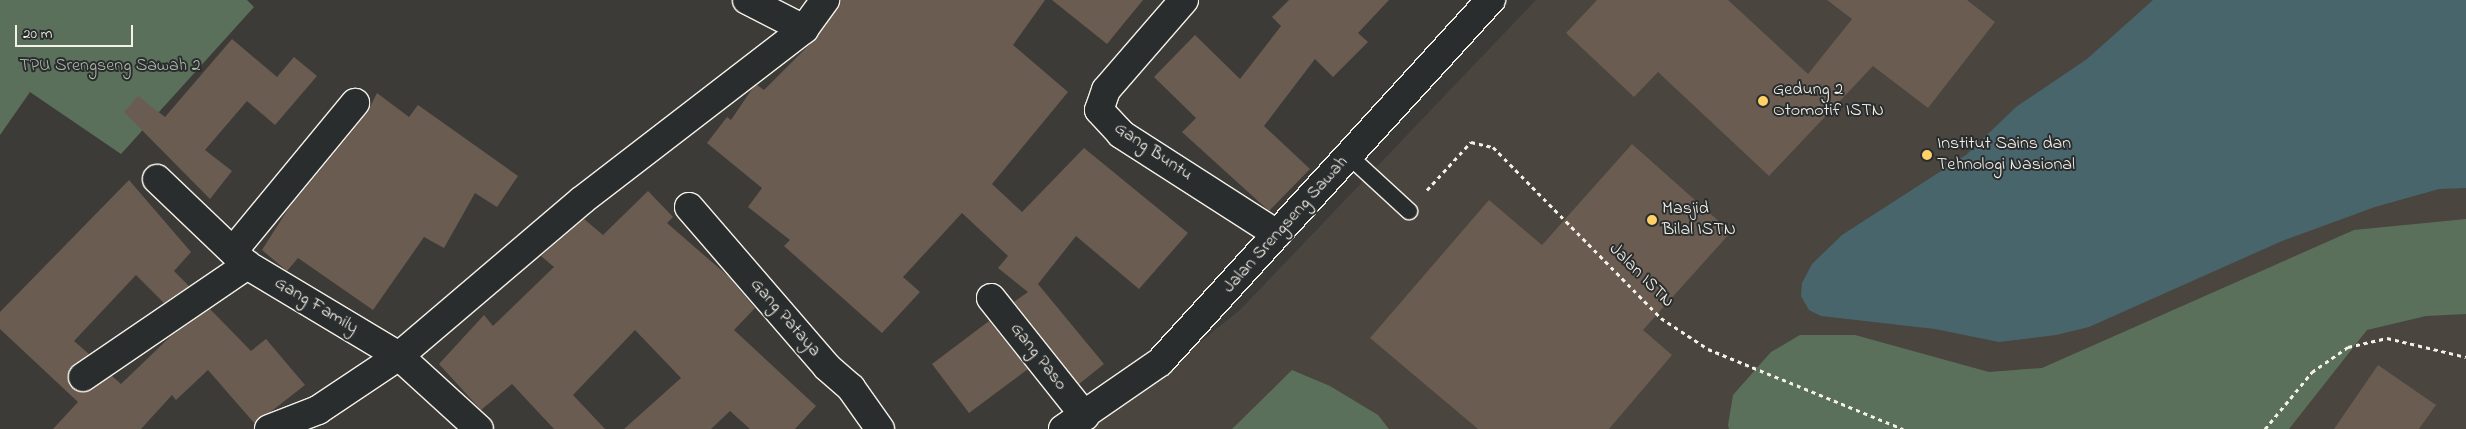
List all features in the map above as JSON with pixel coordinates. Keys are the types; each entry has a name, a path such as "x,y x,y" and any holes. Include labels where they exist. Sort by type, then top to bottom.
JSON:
{"street":[{"path":"747,0 804,29"},
{"path":"269,429 318,410 399,356 566,214 804,29 825,0"},
{"name":"Gang Buntu","path":"1184,0 1106,90 1099,110 1122,134 1277,234"},
{"name":"Jalan Srengseng Sawah","path":"1074,423 1160,362 1491,0"},
{"path":"82,377 240,258 356,103"},
{"name":"Gang Family","path":"157,179 240,258 399,356 479,429"},
{"name":"Gang Pataya","path":"689,207 827,367 851,388 880,429"},
{"name":"Gang Paso","path":"992,298 1074,423"}],"lane":[{"path":"1348,155 1408,211"}],"path":[{"name":"Jalan ISTN","path":"1408,211 1471,142 1493,147 1661,318 1708,349 1903,429"},
{"path":"2265,429 2312,372 2348,347 2387,338 2466,357"}],"shaded area":[{"name":"Institut Sains dan Tehnologi Nasional","path":"1536,0 2466,0 2466,429 1091,429 1240,310"}],"green space":[{"name":"TPU Srengseng Sawah 2","path":"0,0 247,0 254,7 121,154 30,92 0,135"},
{"path":"2466,219 2466,314 2426,316 2367,330 2289,429 1729,429 1733,395 1771,352 1800,335 1855,335 1989,372 2042,368 2354,230"},
{"path":"1292,370 1330,386 1378,415 1389,429 1232,429"}],"water":[{"path":"2153,0 2466,0 2466,188 2439,189 2375,207 2282,241 2089,327 2056,335 1999,342 1935,329 1821,316 1809,310 1801,296 1802,283 1812,264 1842,235 1966,155 2016,107 2087,59"}],"building":[{"path":"841,0 1045,0 1013,45 1068,92 992,184 1022,212 1084,148 1188,233 1139,289 1076,236 1038,284 1104,364 1079,384 1014,302 1028,292 998,268 1008,256 962,213 903,277 920,292 882,333 784,246 790,240 748,207 762,188 707,143 727,117 731,120 752,89 757,85 764,90 816,38"},
{"path":"1052,0 1143,0 1107,44"},
{"path":"1289,0 1389,0 1358,33 1368,42 1333,77 1315,59 1264,126 1310,169 1269,211 1182,132 1196,118 1154,77 1195,35 1240,79 1281,26 1272,17"},
{"path":"1597,0 1728,0 1808,74 1852,19 1827,0 1967,0 1995,22 1928,108 1873,66 1769,176 1658,72 1634,97 1566,33"},
{"path":"232,39 277,77 294,57 317,76 275,125 247,101 205,150 232,171 210,199 124,112 138,96 165,117"},
{"path":"377,93 409,117 418,105 518,176 497,207 475,193 444,248 424,237 373,310 298,258 287,271 262,250 288,209 367,113"},
{"path":"1632,144 1731,232 1643,330 1672,355 1609,429 1478,429 1370,338 1489,200 1542,245"},
{"path":"129,180 191,252 174,271 189,286 164,303 136,275 74,341 89,354 69,370 70,385 85,392 112,376 121,384 171,336 210,309 251,351 266,339 305,385 255,424 208,370 176,400 172,395 141,429 53,429 78,402 0,329 0,312"},
{"path":"648,191 673,217 667,223 728,276 755,308 734,330 816,406 795,429 750,429 730,411 711,429 624,429 681,378 635,330 573,395 605,429 554,429 512,384 481,410 439,364 484,315 493,326 554,267 541,256 584,219 603,235"},
{"path":"989,321 1028,369 969,413 932,364"},
{"path":"2378,365 2436,405 2419,429 2334,429"}],"place":[{"name":"Gedung 2 Otomotif ISTN","path":"1763,101"},
{"name":"Institut Sains dan Tehnologi Nasional","path":"1927,155"},
{"name":"Masjid Bilal ISTN","path":"1652,220"}]}
